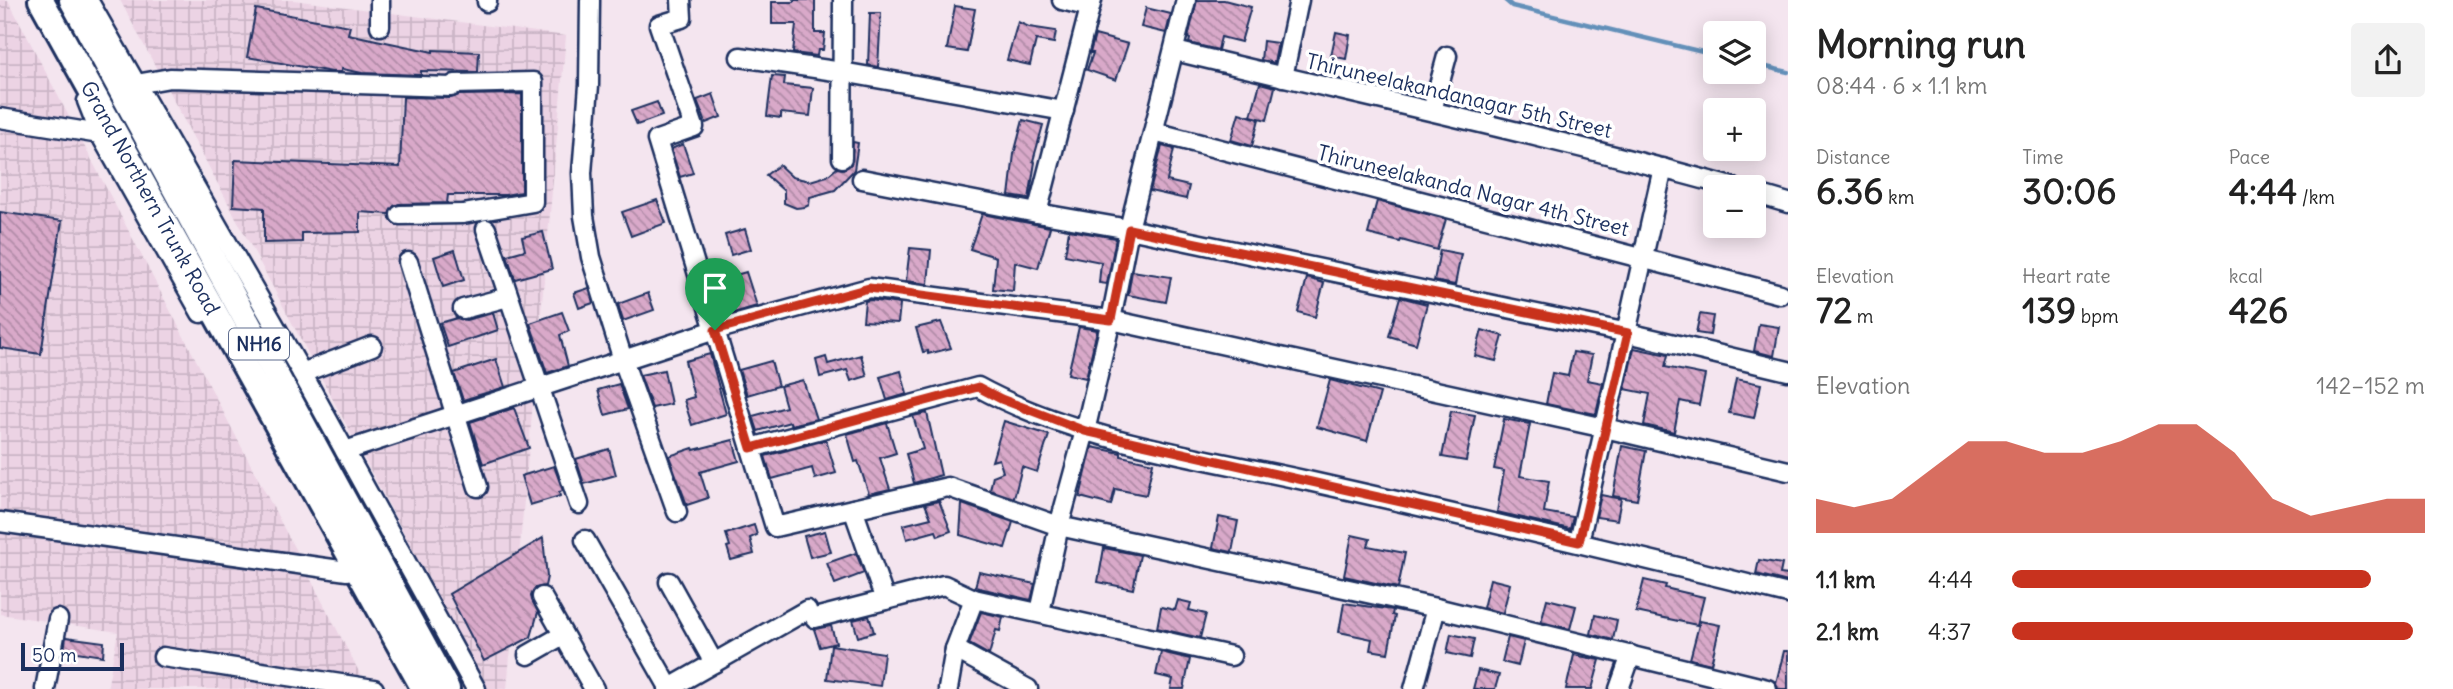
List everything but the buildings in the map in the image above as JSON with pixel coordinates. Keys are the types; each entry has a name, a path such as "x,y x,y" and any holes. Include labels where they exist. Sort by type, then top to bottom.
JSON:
{"highway":[{"name":"Grand Northern Trunk Road","path":"41,0 424,689"},
{"name":"Grand Northern Trunk Road","path":"72,0 447,689"}],"street":[{"path":"88,0 302,373 476,689"},
{"path":"380,0 380,26"},
{"path":"590,0 589,85 582,173 584,216 591,257 623,360 677,512"},
{"path":"681,0 682,18 659,25 694,127 657,140 775,527 948,487 1059,526 1436,607 1767,689"},
{"path":"842,158 843,0"},
{"path":"1037,213 1091,4 1062,0"},
{"path":"1040,612 1111,320 1129,229 1186,0"},
{"path":"1283,77 1299,0"},
{"path":"60,35 100,134 412,689"},
{"name":"Thiruneelakandanagar 5th Street","path":"1175,51 1432,111 1703,179"},
{"path":"1432,111 1447,56"},
{"path":"740,57 1064,111"},
{"path":"136,84 170,78 451,88 455,83 533,82 533,202 463,214 400,215"},
{"path":"0,118 100,134"},
{"name":"Thiruneelakanda Nagar 4th Street","path":"1154,132 1780,294"},
{"path":"1579,542 1663,168"},
{"path":"862,179 1129,229 1628,333 1788,371"},
{"path":"1766,197 1788,203"},
{"path":"486,229 579,504"},
{"path":"408,262 478,487"},
{"path":"345,451 715,330 869,288 1111,320 1605,428 1788,471"},
{"path":"463,309 508,297"},
{"path":"302,373 372,346"},
{"path":"751,448 978,387 1001,399 1085,431 1579,542 1788,594"},
{"path":"853,509 885,600"},
{"path":"0,522 347,571"},
{"path":"585,540 669,689 811,614 944,585 974,600 1040,612 1231,656"},
{"path":"669,582 714,663"},
{"path":"542,597 594,689"},
{"path":"948,689 954,649 974,600"},
{"path":"1415,689 1436,607"},
{"path":"45,689 58,619"},
{"path":"528,655 563,635"},
{"path":"954,649 1028,689"},
{"path":"1619,689 1631,655"},
{"path":"163,657 374,689"}],"shaded area":[{"path":"0,0 8,0 368,689 107,689 118,632 0,614"},
{"path":"120,0 293,0 566,36 507,689 487,689"}],"waterway":[{"path":"1505,0 1512,6 1703,52"},
{"path":"1766,67 1788,72"}],"route":[{"path":"1129,229 1628,333 1579,542 1085,431 1001,399 978,387 751,448 715,330 869,288 1111,320 1129,229"}]}
